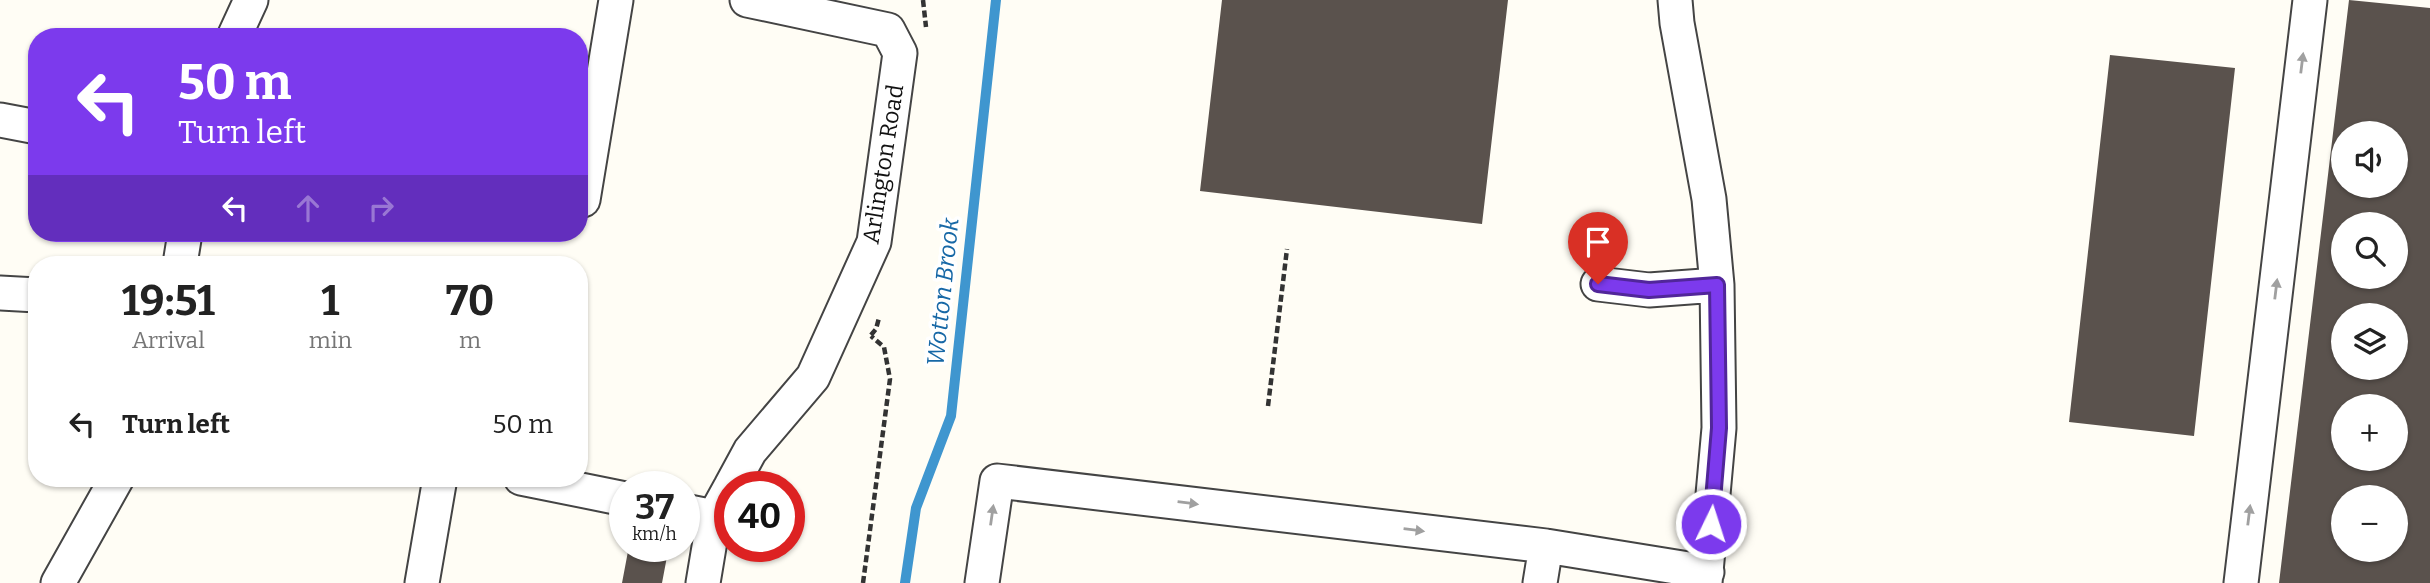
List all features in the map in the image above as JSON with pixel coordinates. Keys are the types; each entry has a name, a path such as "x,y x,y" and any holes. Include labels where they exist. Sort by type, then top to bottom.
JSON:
{"street":[{"path":"238,28 251,0"},
{"path":"588,167 616,0"},
{"path":"747,0 843,10"},
{"path":"982,583 997,481 1545,546 1706,577 1719,428 1717,285 1709,199 1675,0"},
{"path":"2241,583 2310,0"},
{"name":"Arlington Road","path":"736,471 813,377 874,242 900,53 888,30 843,10"},
{"path":"0,120 28,125"},
{"path":"1598,284 1649,290 1717,285"},
{"path":"0,293 28,295"},
{"path":"58,583 112,487"},
{"path":"422,583 438,487"},
{"path":"566,487 609,496"},
{"name":"Arlington Road","path":"702,583 714,507"},
{"path":"1540,583 1545,546"}],"path":[{"path":"1268,406 1287,249"},
{"path":"863,583 890,379 884,347 871,336"}],"building":[{"path":"1222,0 1508,0 1482,224 1200,191"},
{"path":"2349,0 2430,8 2430,583 2279,583 2331,150 2331,198 2408,198 2408,121 2334,121"},
{"path":"2110,55 2235,68 2194,436 2069,422"},
{"path":"626,562 666,562 662,583 622,583"}],"waterway":[{"name":"Wotton Brook","path":"905,583 916,508 951,416 996,0"}],"route":[{"path":"1598,284 1649,290 1717,285 1719,428 1711,524"}]}
